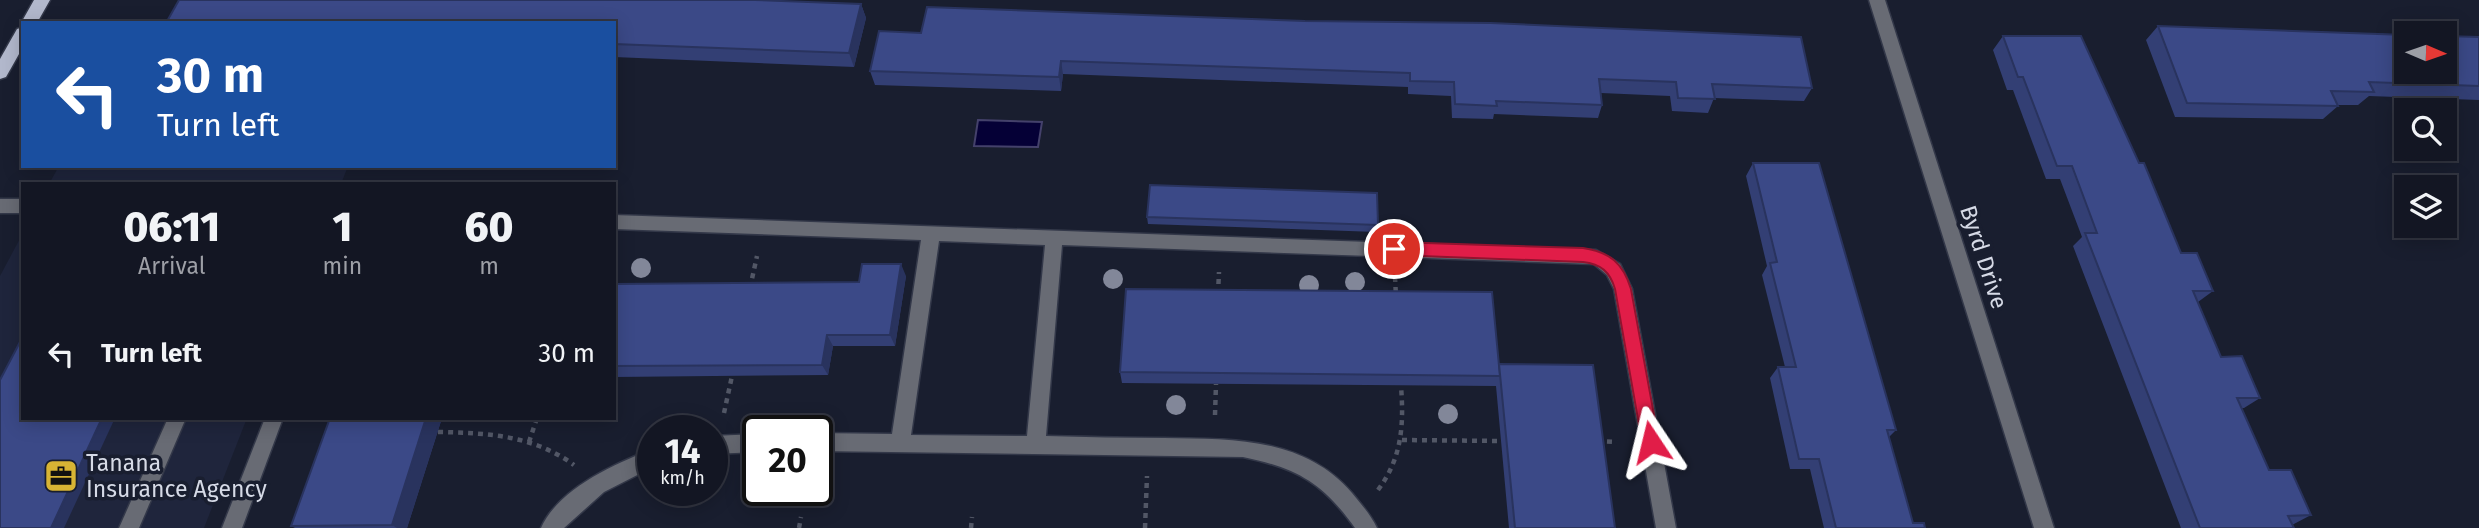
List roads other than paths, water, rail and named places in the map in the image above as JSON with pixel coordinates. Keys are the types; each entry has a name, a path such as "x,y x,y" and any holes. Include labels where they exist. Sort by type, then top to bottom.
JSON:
{"main road":[{"path":"30,21 42,0"},
{"path":"0,73 21,36"}],"street":[{"name":"Byrd Drive","path":"1877,0 2044,528"},
{"path":"0,206 21,206"},
{"path":"616,222 1596,257 1609,264 1618,274 1623,289 1666,528"},
{"path":"900,444 931,233"},
{"path":"1036,446 1054,237"},
{"path":"129,528 176,420"},
{"path":"232,528 273,420"},
{"path":"833,442 1201,446 1284,455 1314,470 1342,494 1367,528"},
{"path":"551,528 593,487 637,464"}],"place":[{"name":"Tanana Insurance Agency","path":"61,476"}]}
